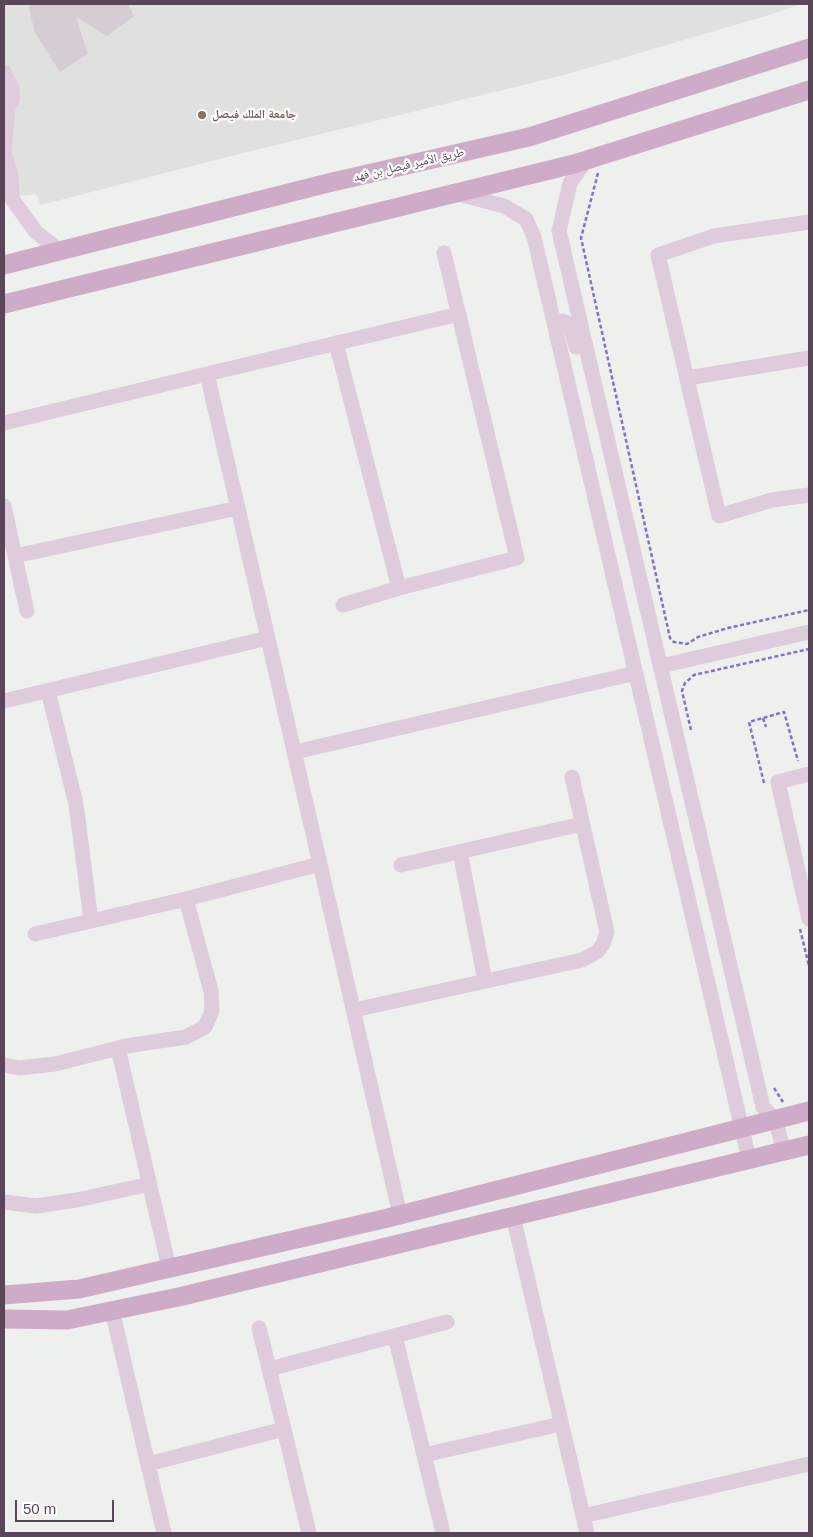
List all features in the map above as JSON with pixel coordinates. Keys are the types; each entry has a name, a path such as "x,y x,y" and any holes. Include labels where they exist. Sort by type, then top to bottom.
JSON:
{"main road":[{"name":"طريق الأمير فيصل بن فهد","path":"4,265 328,183 530,137 809,48"},
{"path":"4,304 453,193 593,163 809,90"},
{"path":"4,1295 79,1289 400,1215 809,1111"},
{"path":"4,1319 67,1320 183,1296 809,1145"}],"street":[{"path":"4,72 12,89 12,99 6,111 4,151 11,175 12,199 36,232 60,251"},
{"path":"593,163 570,183 559,231 763,1108 776,1120 784,1151"},
{"path":"453,193 504,206 526,219 534,237 749,1159"},
{"path":"809,222 714,236 658,255 719,516 772,500 809,495"},
{"path":"343,606 399,588 517,558 444,254"},
{"path":"4,424 459,314"},
{"path":"555,325 563,321 571,329 584,377 598,399"},
{"path":"336,343 399,588"},
{"path":"687,378 809,358"},
{"path":"207,374 400,1215"},
{"path":"4,506 27,611"},
{"path":"15,556 238,508"},
{"path":"661,666 809,632"},
{"path":"4,701 268,638"},
{"path":"295,752 636,673"},
{"path":"48,691 76,804 91,921"},
{"path":"809,774 778,782 809,919"},
{"path":"354,1010 582,960 597,952 603,944 607,932 572,777"},
{"path":"401,866 582,824"},
{"path":"460,852 485,981"},
{"path":"35,934 186,899 320,864"},
{"path":"4,1065 19,1068 55,1064 118,1048 186,1037 205,1027 212,1011 211,991 186,899"},
{"path":"118,1048 169,1268"},
{"path":"4,1202 44,1204 150,1184"},
{"path":"513,1216 587,1533"},
{"path":"112,1310 164,1533"},
{"path":"269,1369 447,1322"},
{"path":"259,1328 309,1533"},
{"path":"395,1336 443,1533"},
{"path":"424,1455 562,1424"},
{"path":"148,1464 284,1429"},
{"path":"583,1516 809,1464"}],"path":[{"path":"593,163 581,238 670,638 674,642 687,644 698,637 728,628 809,610"},
{"path":"693,740 682,691 686,682 694,675 809,649"},
{"path":"763,718 766,727"}],"shaded area":[{"name":"جامعة الملك فيصل","path":"4,4 801,4 564,75 235,155 41,205 36,194 4,198"}],"building":[{"path":"28,4 128,4 134,16 107,36 76,17 88,54 60,72 35,33"}],"place":[{"name":"جامعة الملك فيصل","path":"202,115"}]}
